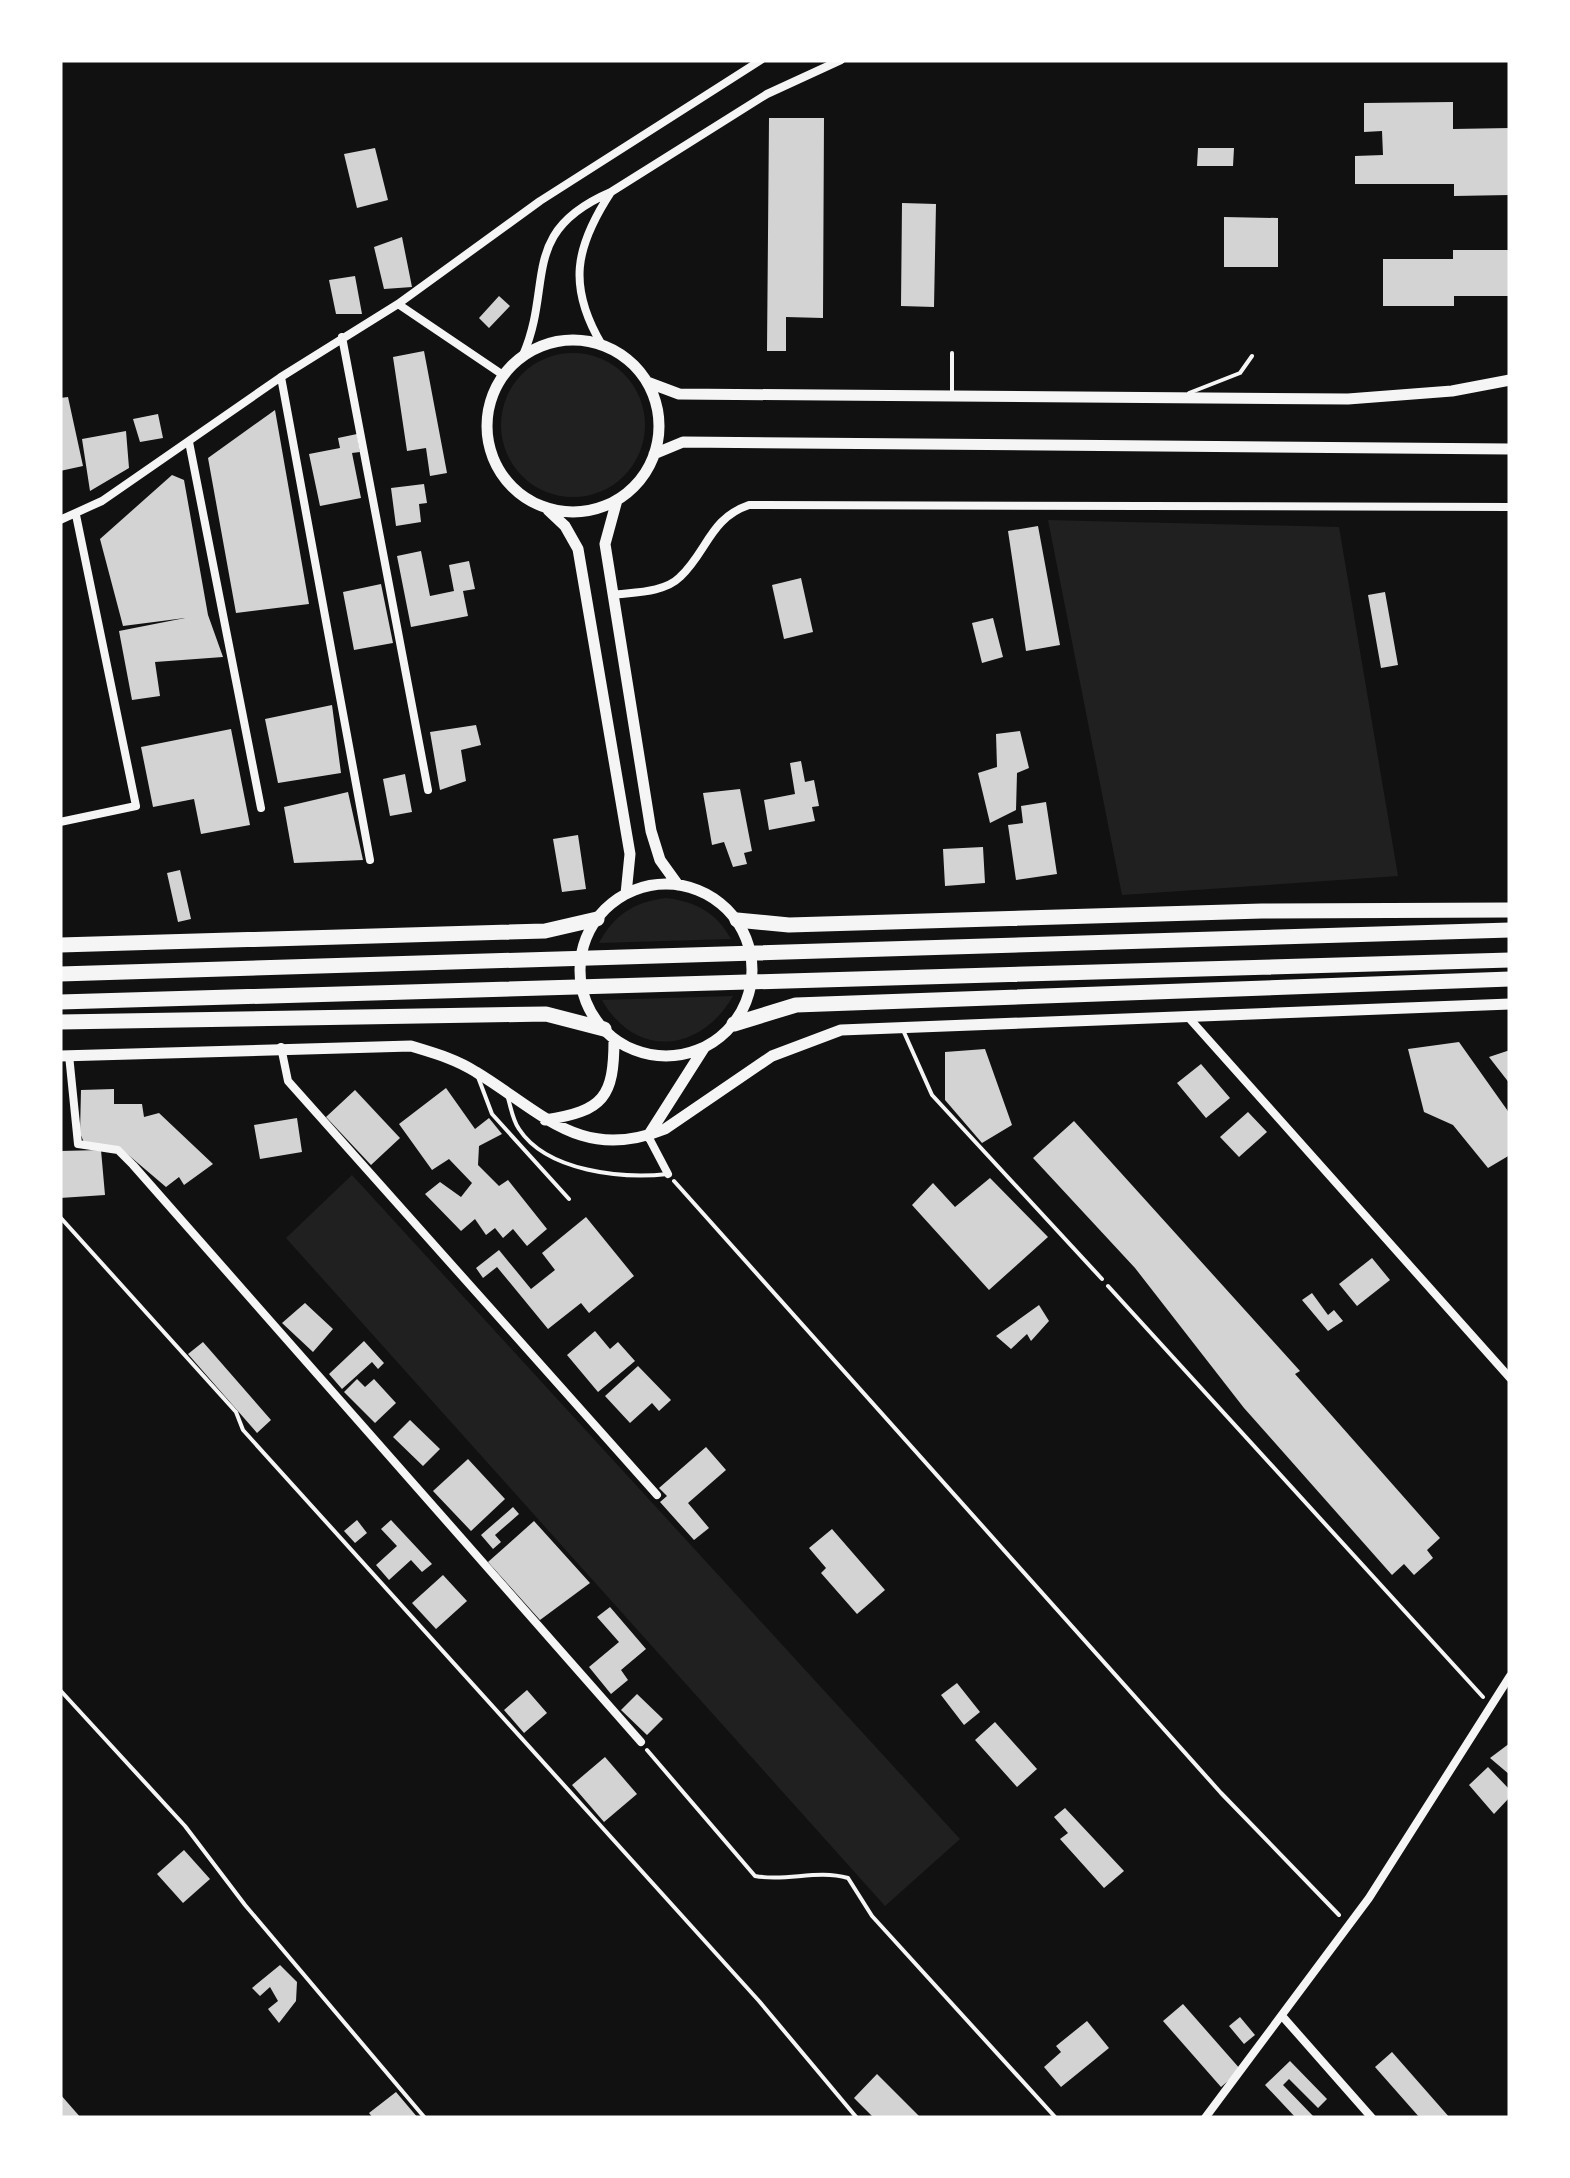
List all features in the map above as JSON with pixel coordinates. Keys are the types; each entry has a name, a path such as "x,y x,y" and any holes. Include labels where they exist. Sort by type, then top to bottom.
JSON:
{"highway":[{"path":"737,920 790,925 1262,911 1510,910"},
{"path":"60,945 546,931 592,926"},
{"path":"60,974 1510,930"},
{"path":"60,1002 1510,960"},
{"path":"734,1024 796,1004 1510,978"},
{"path":"60,1022 546,1014 609,1034"}],"main road":[{"path":"626,894 630,854 578,549 565,526 545,507 507,482 488,440 492,395 503,375 523,355 561,342 602,345 620,354 647,382 679,394 1392,398 1510,380"},
{"path":"545,507 582,512 617,500 646,472 654,454 658,417 647,382"},
{"path":"654,454 683,442 1510,448"},
{"path":"617,500 605,544 612,595 652,830 660,860 678,884"},
{"path":"648,1136 704,1048 734,1024 746,1005 752,981 748,942 737,920 716,900 678,884 649,886 626,894 592,926 580,979 592,1014 609,1034 641,1053 663,1056 704,1048"},
{"path":"64,1056 411,1046 476,1072 544,1120 599,1141 648,1136 694,1112 746,1070 811,1038 841,1030 1510,1004"},
{"path":"544,1120 596,1106 609,1090 609,1034"}],"street":[{"path":"60,520 76,515 189,442 281,377 398,304 540,201 761,60"},
{"path":"523,355 531,337 544,252 558,230 584,204 611,192 766,94 841,60"},
{"path":"602,345 582,304 580,253 590,224 611,192"},
{"path":"398,304 503,375"},
{"path":"342,337 428,790"},
{"path":"281,377 370,860"},
{"path":"189,442 261,808"},
{"path":"612,595 669,585 682,576 708,533 734,510 749,505 1510,506"},
{"path":"60,822 136,806 76,515"},
{"path":"1186,1014 1510,1378"},
{"path":"281,1047 288,1081 657,1495"},
{"path":"64,1056 78,1144 118,1150 133,1165 641,1742"},
{"path":"648,1136 668,1174"},
{"path":"1211,2116 1350,1926 1510,1676"},
{"path":"1283,2017 1372,2118"}],"lane":[{"path":"952,352 952,396"},
{"path":"1176,398 1240,373 1252,356"},
{"path":"901,1025 932,1095 1102,1279"},
{"path":"476,1072 492,1114 569,1199"},
{"path":"506,1094 519,1129 540,1148 568,1164 629,1174 668,1174"},
{"path":"60,1217 236,1412 243,1430 361,1556 511,1732 760,2002 857,2118"}],"path":[{"path":"668,1174 1221,1792 1350,1926"},
{"path":"1102,1279 1490,1705"},
{"path":"60,1690 184,1826 426,2118"},
{"path":"641,1742 756,1876 776,1880 829,1872 848,1878 872,1916 1056,2118"}],"shaded area":[{"path":"573,353 600,359 624,374 639,398 645,425 639,452 624,476 600,491 573,497 546,491 522,476 507,452 501,425 507,398 522,374 546,359"},
{"path":"1048,520 1339,527 1398,876 1122,895"},
{"path":"666,898 704,910 731,939 599,943 626,912"},
{"path":"733,996 704,1029 668,1042 632,1033 602,1000"},
{"path":"352,1175 960,1839 885,1906 286,1238"}],"building":[{"path":"1453,102 1453,129 1510,128 1510,195 1454,196 1454,184 1355,184 1355,156 1383,155 1382,131 1364,132 1364,103"},
{"path":"769,118 824,118 823,318 786,317 786,351 767,351"},
{"path":"375,148 388,200 357,208 344,154"},
{"path":"1198,148 1234,148 1233,166 1197,166"},
{"path":"902,203 936,204 934,307 901,306"},
{"path":"1224,217 1278,218 1278,267 1224,267"},
{"path":"402,237 412,287 384,289 374,247"},
{"path":"1453,250 1510,250 1510,296 1454,296 1454,306 1383,306 1383,259 1453,259"},
{"path":"355,276 362,314 336,314 329,280"},
{"path":"499,296 510,306 489,328 479,318"},
{"path":"424,351 447,473 430,476 426,448 407,451 393,357"},
{"path":"68,397 83,466 60,471 60,398"},
{"path":"275,410 309,604 236,613 208,458"},
{"path":"158,414 163,438 140,442 133,419"},
{"path":"126,431 129,468 90,491 82,439"},
{"path":"357,434 360,452 352,453 361,498 320,506 309,454 340,448 338,438"},
{"path":"172,475 184,480 208,615 223,657 155,662 160,696 132,700 119,631 185,618 123,626 100,539"},
{"path":"424,484 427,503 419,504 421,522 396,526 391,488"},
{"path":"1038,526 1060,645 1026,651 1008,531"},
{"path":"421,551 430,596 454,591 449,565 469,561 475,589 463,591 468,616 411,627 397,556"},
{"path":"801,578 813,632 784,639 772,585"},
{"path":"381,584 393,643 354,650 343,592"},
{"path":"1385,592 1398,665 1381,668 1368,595"},
{"path":"993,618 1003,657 982,663 972,623"},
{"path":"332,705 341,773 278,783 265,719"},
{"path":"476,725 481,745 461,750 466,781 440,790 430,732"},
{"path":"231,729 250,825 201,834 194,799 153,807 141,747"},
{"path":"1020,731 1029,768 1017,773 1016,810 990,823 978,773 997,767 996,734"},
{"path":"801,761 805,782 814,780 819,806 812,807 815,821 769,830 764,800 795,794 790,763"},
{"path":"405,774 412,812 390,816 383,779"},
{"path":"740,789 752,851 744,853 747,864 733,867 724,842 712,845 703,793"},
{"path":"348,792 363,860 294,863 284,807"},
{"path":"1046,802 1057,874 1016,880 1008,825 1023,823 1021,806"},
{"path":"578,835 586,889 562,892 553,839"},
{"path":"983,847 985,883 945,886 943,849"},
{"path":"180,870 191,919 178,922 167,873"},
{"path":"1459,1042 1510,1114 1510,1155 1488,1168 1453,1125 1424,1112 1408,1049"},
{"path":"985,1049 1012,1125 982,1143 945,1100 945,1052"},
{"path":"1510,1050 1510,1084 1489,1057"},
{"path":"1201,1064 1230,1098 1206,1118 1177,1083"},
{"path":"446,1088 475,1129 489,1118 502,1134 479,1146 478,1165 499,1186 508,1180 547,1229 527,1246 513,1229 503,1238 495,1228 486,1235 475,1219 461,1231 425,1194 440,1182 461,1197 472,1183 449,1159 432,1170 399,1124"},
{"path":"114,1089 114,1104 142,1104 144,1117 159,1113 213,1164 184,1185 179,1177 166,1187 119,1147 85,1145 80,1133 81,1090"},
{"path":"355,1090 400,1138 371,1165 326,1117"},
{"path":"1248,1112 1267,1132 1239,1157 1220,1137"},
{"path":"297,1118 302,1152 260,1159 254,1125"},
{"path":"1074,1121 1300,1371 1295,1374 1440,1538 1427,1550 1433,1558 1414,1575 1404,1564 1392,1575 1244,1408 1135,1268 1033,1158"},
{"path":"101,1150 105,1195 60,1198 60,1151"},
{"path":"990,1178 1048,1237 989,1290 912,1205 933,1183 955,1207"},
{"path":"586,1217 634,1276 589,1313 581,1303 548,1329 497,1267 483,1278 476,1268 499,1250 531,1289 555,1270 542,1253"},
{"path":"1372,1258 1390,1280 1357,1306 1339,1284"},
{"path":"1312,1293 1328,1315 1334,1310 1343,1321 1328,1331 1302,1300"},
{"path":"305,1303 333,1329 313,1352 282,1323"},
{"path":"1039,1305 1049,1321 1031,1341 1027,1334 1011,1349 996,1336"},
{"path":"595,1331 610,1349 618,1342 635,1361 598,1392 567,1355"},
{"path":"364,1341 384,1363 378,1369 372,1362 342,1389 329,1374"},
{"path":"203,1342 271,1420 257,1433 188,1354"},
{"path":"638,1366 671,1400 659,1411 652,1403 630,1423 605,1396"},
{"path":"357,1379 365,1387 374,1379 396,1403 375,1423 344,1392"},
{"path":"410,1420 440,1449 423,1466 393,1437"},
{"path":"706,1447 726,1470 688,1503 709,1528 694,1540 660,1502 667,1496 659,1488"},
{"path":"468,1459 505,1499 471,1531 433,1491"},
{"path":"513,1507 519,1514 495,1535 501,1542 493,1549 481,1535"},
{"path":"357,1520 367,1533 355,1543 344,1531"},
{"path":"391,1520 432,1564 422,1572 411,1560 389,1580 376,1565 397,1546 381,1529"},
{"path":"534,1521 590,1583 540,1620 488,1562"},
{"path":"832,1529 885,1590 857,1614 821,1573 826,1568 809,1548"},
{"path":"443,1575 467,1601 436,1629 412,1603"},
{"path":"610,1607 646,1649 621,1670 628,1680 611,1694 589,1667 619,1642 597,1617"},
{"path":"957,1683 980,1712 964,1725 941,1695"},
{"path":"527,1690 547,1713 524,1733 504,1710"},
{"path":"637,1694 663,1719 647,1735 621,1710"},
{"path":"995,1722 1037,1769 1017,1787 975,1740"},
{"path":"1510,1743 1510,1775 1490,1758"},
{"path":"605,1757 637,1794 604,1822 572,1785"},
{"path":"1488,1767 1510,1790 1510,1797 1494,1814 1469,1785"},
{"path":"1065,1808 1124,1871 1104,1888 1060,1839 1068,1833 1054,1817"},
{"path":"184,1850 210,1879 183,1903 157,1874"},
{"path":"280,1965 297,1982 296,2001 279,2023 268,2009 278,2001 270,1987 260,1996 252,1988"},
{"path":"1183,2004 1241,2070 1221,2087 1163,2021"},
{"path":"1240,2017 1255,2035 1244,2044 1229,2026"},
{"path":"1087,2021 1109,2048 1061,2087 1044,2067 1061,2052 1056,2046"},
{"path":"1392,2052 1450,2118 1420,2118 1375,2067"},
{"path":"1290,2061 1327,2099 1318,2108 1289,2079 1283,2085 1315,2118 1296,2118 1265,2085"},
{"path":"877,2074 921,2118 874,2118 854,2098"},
{"path":"396,2092 418,2118 373,2118 369,2113"},
{"path":"60,2094 81,2118 60,2118"}]}
